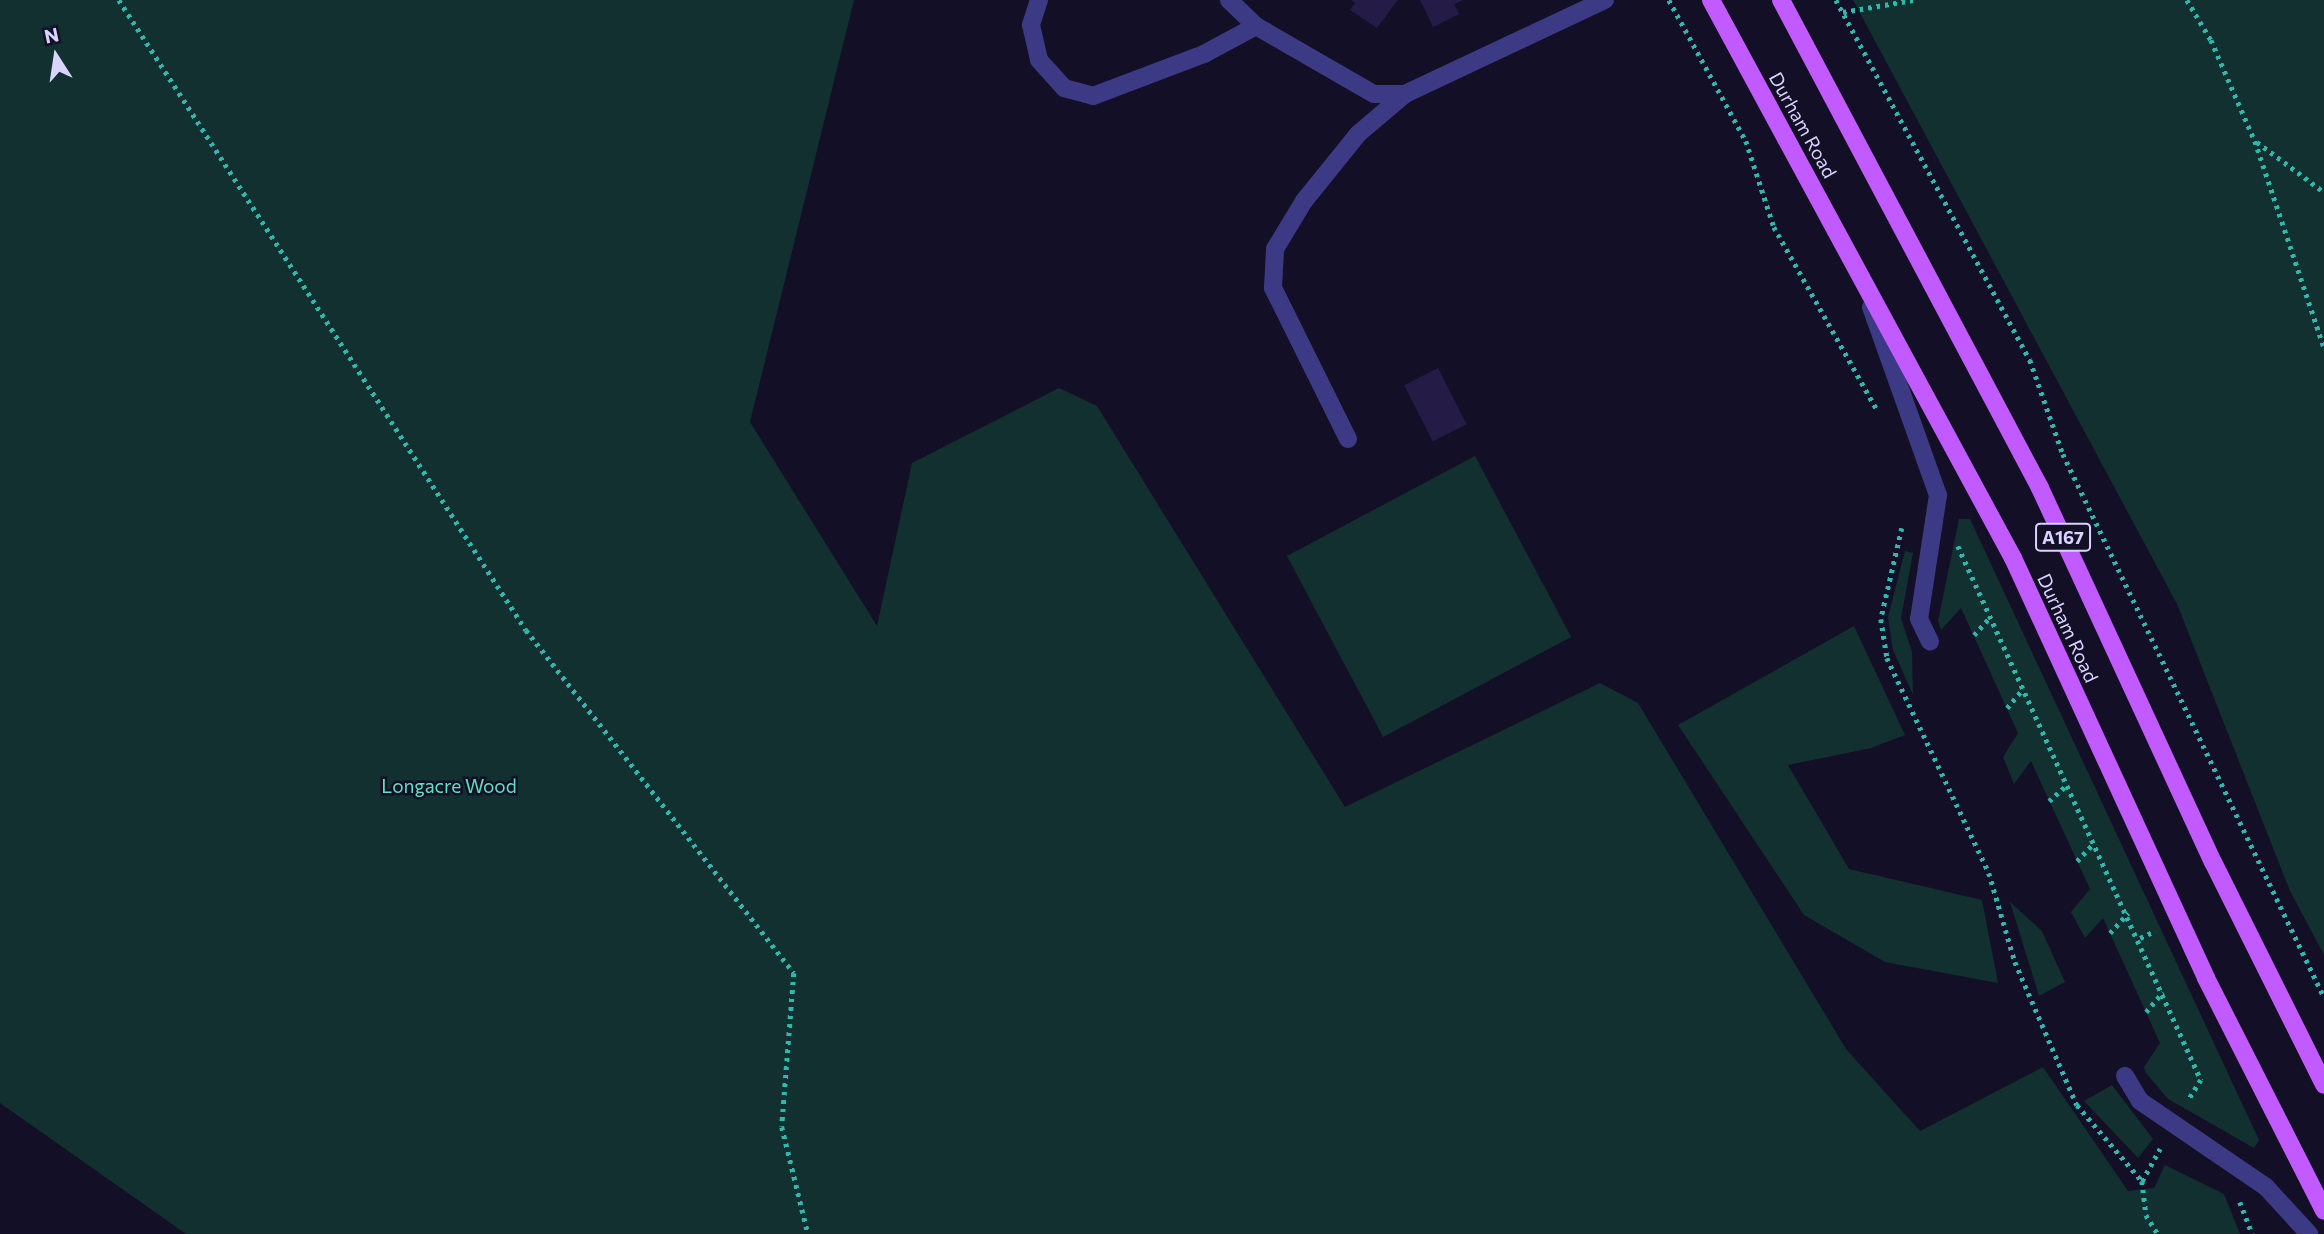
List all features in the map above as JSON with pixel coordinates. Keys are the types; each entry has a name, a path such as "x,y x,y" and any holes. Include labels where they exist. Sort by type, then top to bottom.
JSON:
{"main road":[{"name":"Durham Road","path":"1711,0 2013,558 2206,978 2324,1211"},
{"name":"Durham Road","path":"1781,0 2040,488 2213,862 2324,1085"}],"street":[{"path":"1039,0 1031,25 1039,60 1063,88 1093,96 1205,54 1256,26"},
{"path":"1229,0 1256,26 1374,94 1405,94"},
{"path":"1348,439 1273,288 1275,249 1304,201 1358,134 1405,94 1605,0"},
{"path":"1855,264 1938,495 1919,619 1930,642"},
{"path":"2124,1076 2140,1101 2266,1186 2309,1234"}],"path":[{"path":"120,0 526,630 794,973 782,1127 808,1234"},
{"path":"1836,0 2030,360 2063,454 2324,997"},
{"path":"1843,12 1913,0"},
{"path":"2187,0 2211,40 2255,141 2324,347"},
{"path":"2255,141 2324,192"},
{"path":"1902,528 1881,619 1887,658 1989,873 2015,962 2077,1105 2142,1181 2146,1215 2158,1234"},
{"path":"1974,635 1990,617"},
{"path":"2007,708 2023,689"},
{"path":"2049,800 2067,785"},
{"path":"2077,861 2094,844"},
{"path":"2109,933 2127,913"},
{"path":"2140,938 2201,1080 2142,1181"},
{"path":"2146,1012 2163,992"},
{"path":"2161,1149 2171,1156"},
{"path":"2238,1196 2252,1234"}],"green space":[{"name":"Longacre Wood","path":"0,0 854,0 750,422 877,626 912,463 1059,388 1097,406 1345,807 1600,683 1638,703 1846,1049 1920,1131 2043,1067 2128,1191 2154,1188 2165,1165 2224,1194 2240,1234 186,1234 0,1103"},
{"path":"1853,0 2324,0 2324,955 2290,891 2177,604"},
{"path":"1475,456 1571,637 1383,737 1287,556"},
{"path":"1959,519 1970,519 2259,1140 2254,1148 2168,1099 2146,1073 2144,1067 2160,1043 2103,918 2085,938 2071,912 2090,889 2031,761 2014,784 2003,757 2018,733 1961,608 1941,630 1938,621"},
{"path":"1905,551 1913,553 1901,618 1912,652 1913,695 1893,650 1888,617"},
{"path":"1854,626 1905,735 1871,748 1788,765 1849,869 1982,900 1998,983 1885,962 1804,915 1678,725"},
{"path":"2010,902 2042,931 2065,982 2039,996"},
{"path":"2112,1085 2153,1139 2138,1158 2084,1101"}],"building":[{"path":"1351,0 1398,0 1377,28 1350,10 1355,3"},
{"path":"1420,0 1463,0 1454,4 1459,14 1433,27"},
{"path":"1438,368 1467,424 1433,441 1404,385"}]}
